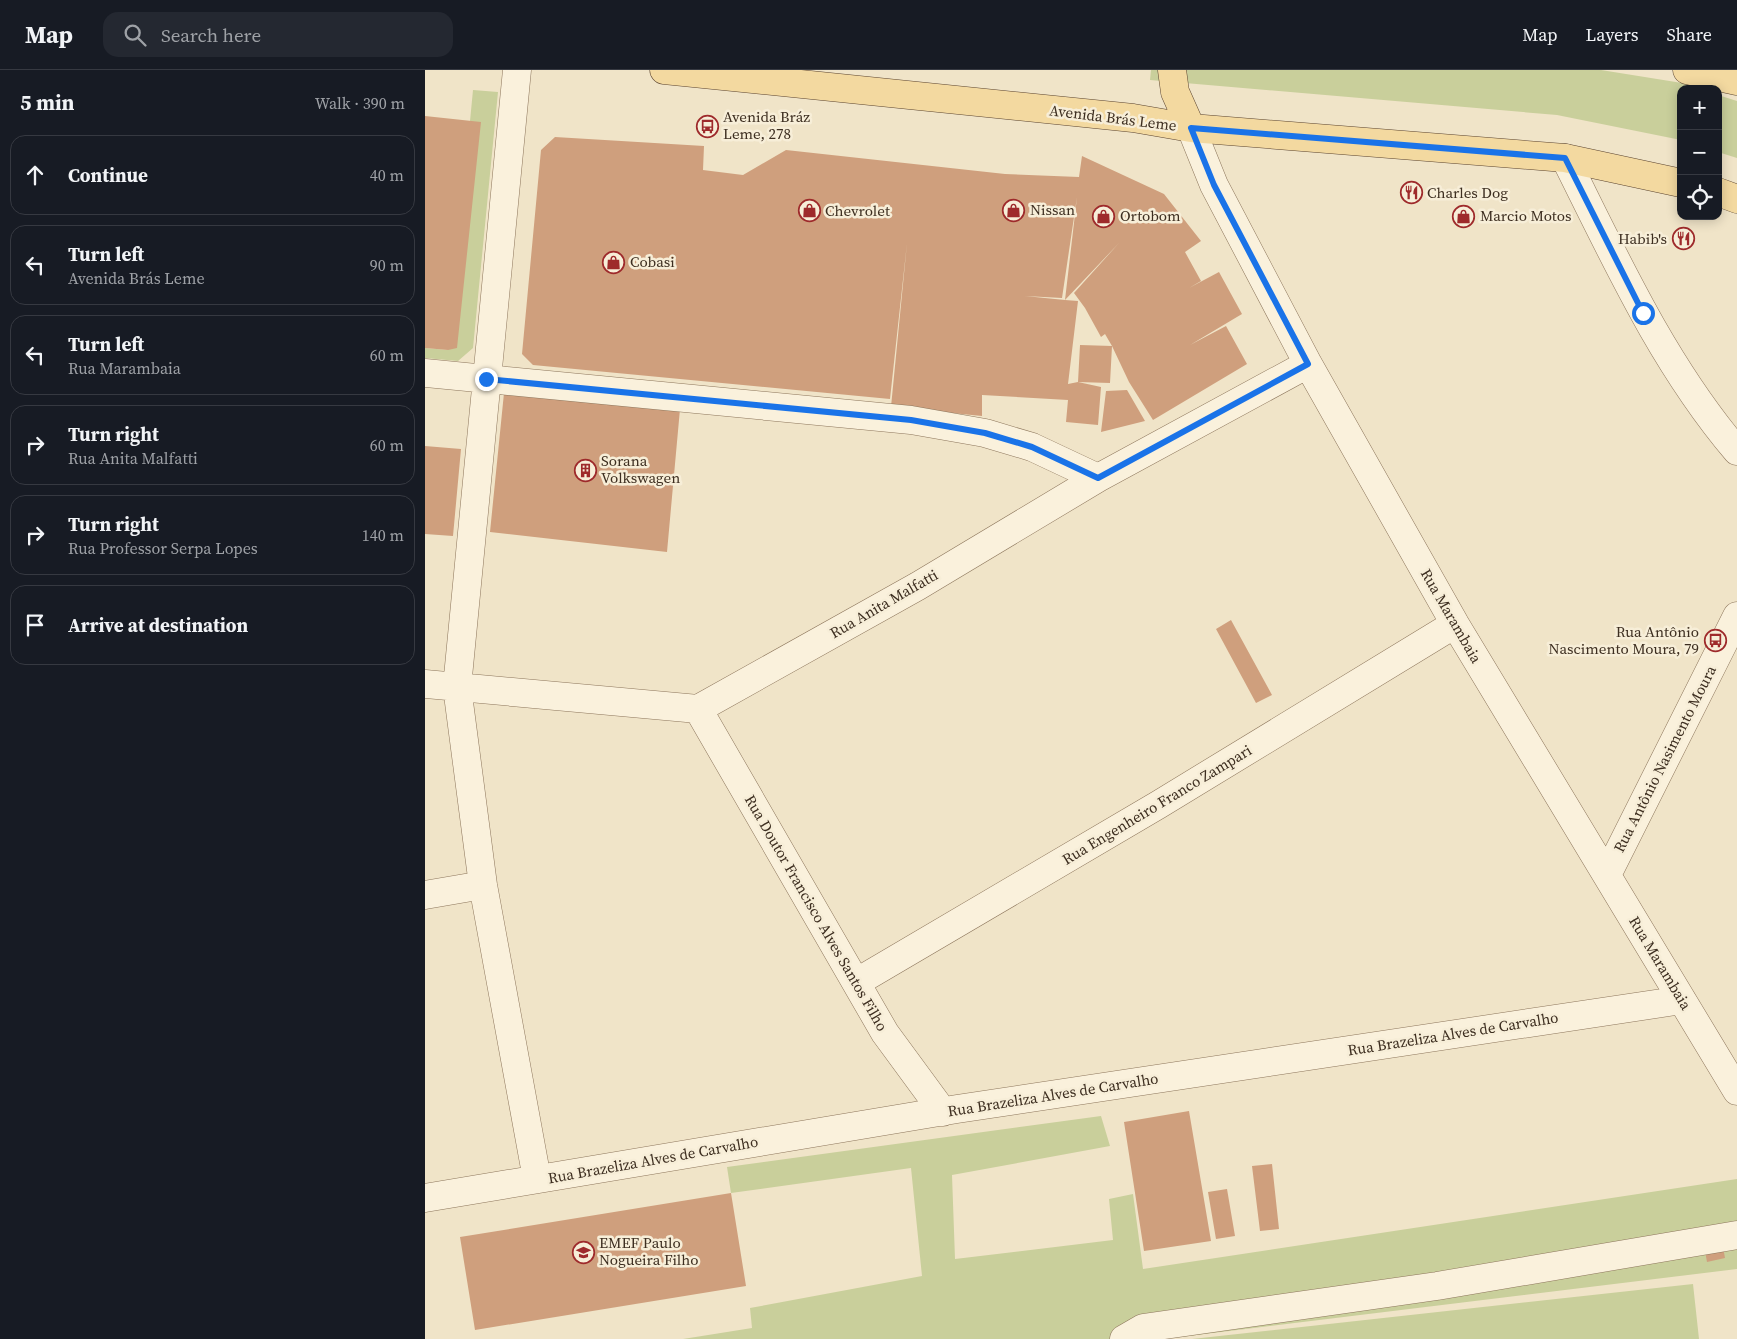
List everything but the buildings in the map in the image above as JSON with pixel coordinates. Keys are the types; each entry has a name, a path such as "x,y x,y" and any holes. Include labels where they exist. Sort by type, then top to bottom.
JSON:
{"main road":[{"name":"Avenida Brás Leme","path":"664,70 1133,118 1191,128 1565,158 1677,182"},
{"path":"1172,70 1175,92 1191,128"},
{"path":"1687,70 1737,80"},
{"path":"1722,193 1737,199"}],"street":[{"path":"517,70 457,687 483,885 537,1179"},
{"name":"Rua Marambaia","path":"1191,128 1214,185 1308,364 1455,624 1737,1091"},
{"path":"1565,158 1643,313 1694,398 1737,451"},
{"name":"Rua Anita Malfatti","path":"699,709 918,586 1098,478 1308,364"},
{"path":"425,373 911,420 985,433 1032,447 1098,478"},
{"name":"Rua Antônio Nasimento Moura","path":"1607,875 1737,616"},
{"name":"Rua Engenheiro Franco Zampari","path":"857,982 1158,805 1455,624"},
{"path":"425,684 699,709"},
{"name":"Rua Doutor Francisco Alves Santos Filho","path":"699,709 900,1056 943,1112"},
{"path":"425,894 483,885"},
{"name":"Rua Brazeliza Alves de Carvalho","path":"425,1198 943,1112 1682,1000"},
{"path":"1124,1339 1143,1328 1437,1286 1737,1235"}],"green space":[{"path":"1151,70 1601,70 1688,85 1677,85 1677,139 1557,115 1150,80"},
{"path":"473,90 498,92 473,348 458,361 425,358 425,348 448,350"},
{"path":"1722,96 1737,101 1737,158 1722,153"},
{"path":"1101,1116 1110,1146 952,1175 955,1259 1113,1240 1109,1199 1133,1194 1143,1269 1737,1179 1737,1269 1164,1339 683,1339 752,1328 750,1308 922,1276 911,1168 731,1193 727,1167"},
{"path":"1693,1284 1699,1339 1192,1339"}],"place":[{"name":"Avenida Bráz Leme, 278","path":"707,126"},
{"name":"Charles Dog","path":"1411,193"},
{"name":"Nissan","path":"1014,210"},
{"name":"Chevrolet","path":"809,211"},
{"name":"Ortobom","path":"1104,216"},
{"name":"Marcio Motos","path":"1464,216"},
{"name":"Habib's","path":"1683,239"},
{"name":"Cobasi","path":"614,262"},
{"name":"Sorana Volkswagen","path":"585,470"},
{"name":"Rua Antônio Nascimento Moura, 79","path":"1715,641"},
{"name":"EMEF Paulo Nogueira Filho","path":"583,1252"}],"route":[{"path":"486,379 911,420 985,433 1032,447 1098,478 1308,364 1214,185 1191,128 1565,158 1606,243 1643,313"}]}
